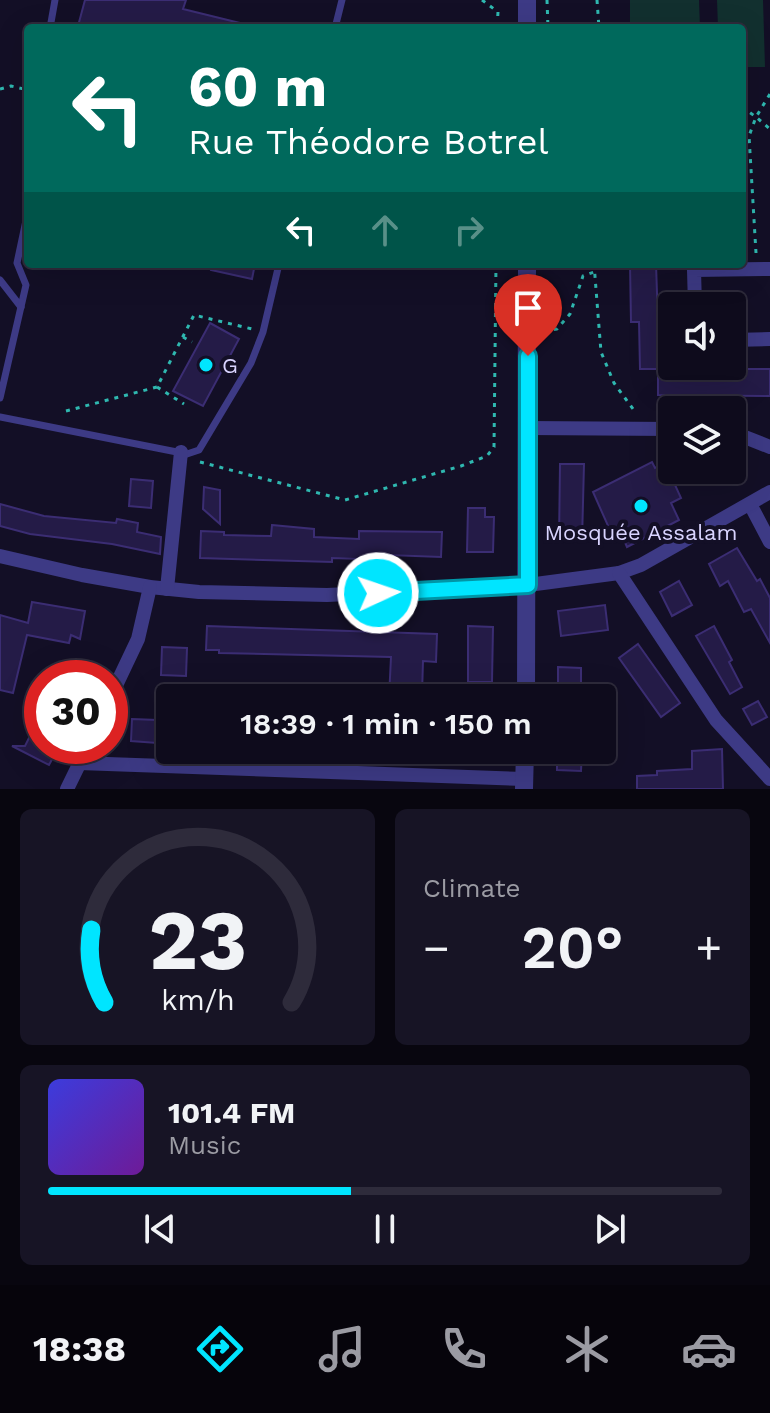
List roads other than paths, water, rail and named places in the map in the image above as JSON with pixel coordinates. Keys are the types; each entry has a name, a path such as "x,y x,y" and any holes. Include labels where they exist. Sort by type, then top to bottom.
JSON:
{"street":[{"path":"527,0 527,24"},
{"path":"526,684 527,268"},
{"path":"695,292 694,270 764,269"},
{"path":"746,340 770,339"},
{"path":"527,428 658,429"},
{"path":"746,438 770,447"},
{"path":"167,589 184,453"},
{"path":"0,556 82,575 167,589 327,595 528,585 619,573 641,565 770,492"},
{"path":"750,504 770,542"},
{"path":"619,573 716,720 770,779"},
{"path":"128,660 138,639 150,587"},
{"path":"67,789 79,764"},
{"path":"96,764 398,782 524,784 525,764"}],"lane":[{"path":"51,24 55,0"},
{"path":"336,24 342,0"},
{"path":"0,398 26,285 17,263 24,230"},
{"path":"0,417 184,453 199,450 251,363 263,332 278,268"},
{"path":"0,280 21,307"}],"place":[{"name":"G","path":"206,365"},
{"name":"Mosquée Assalam","path":"641,506"}]}
